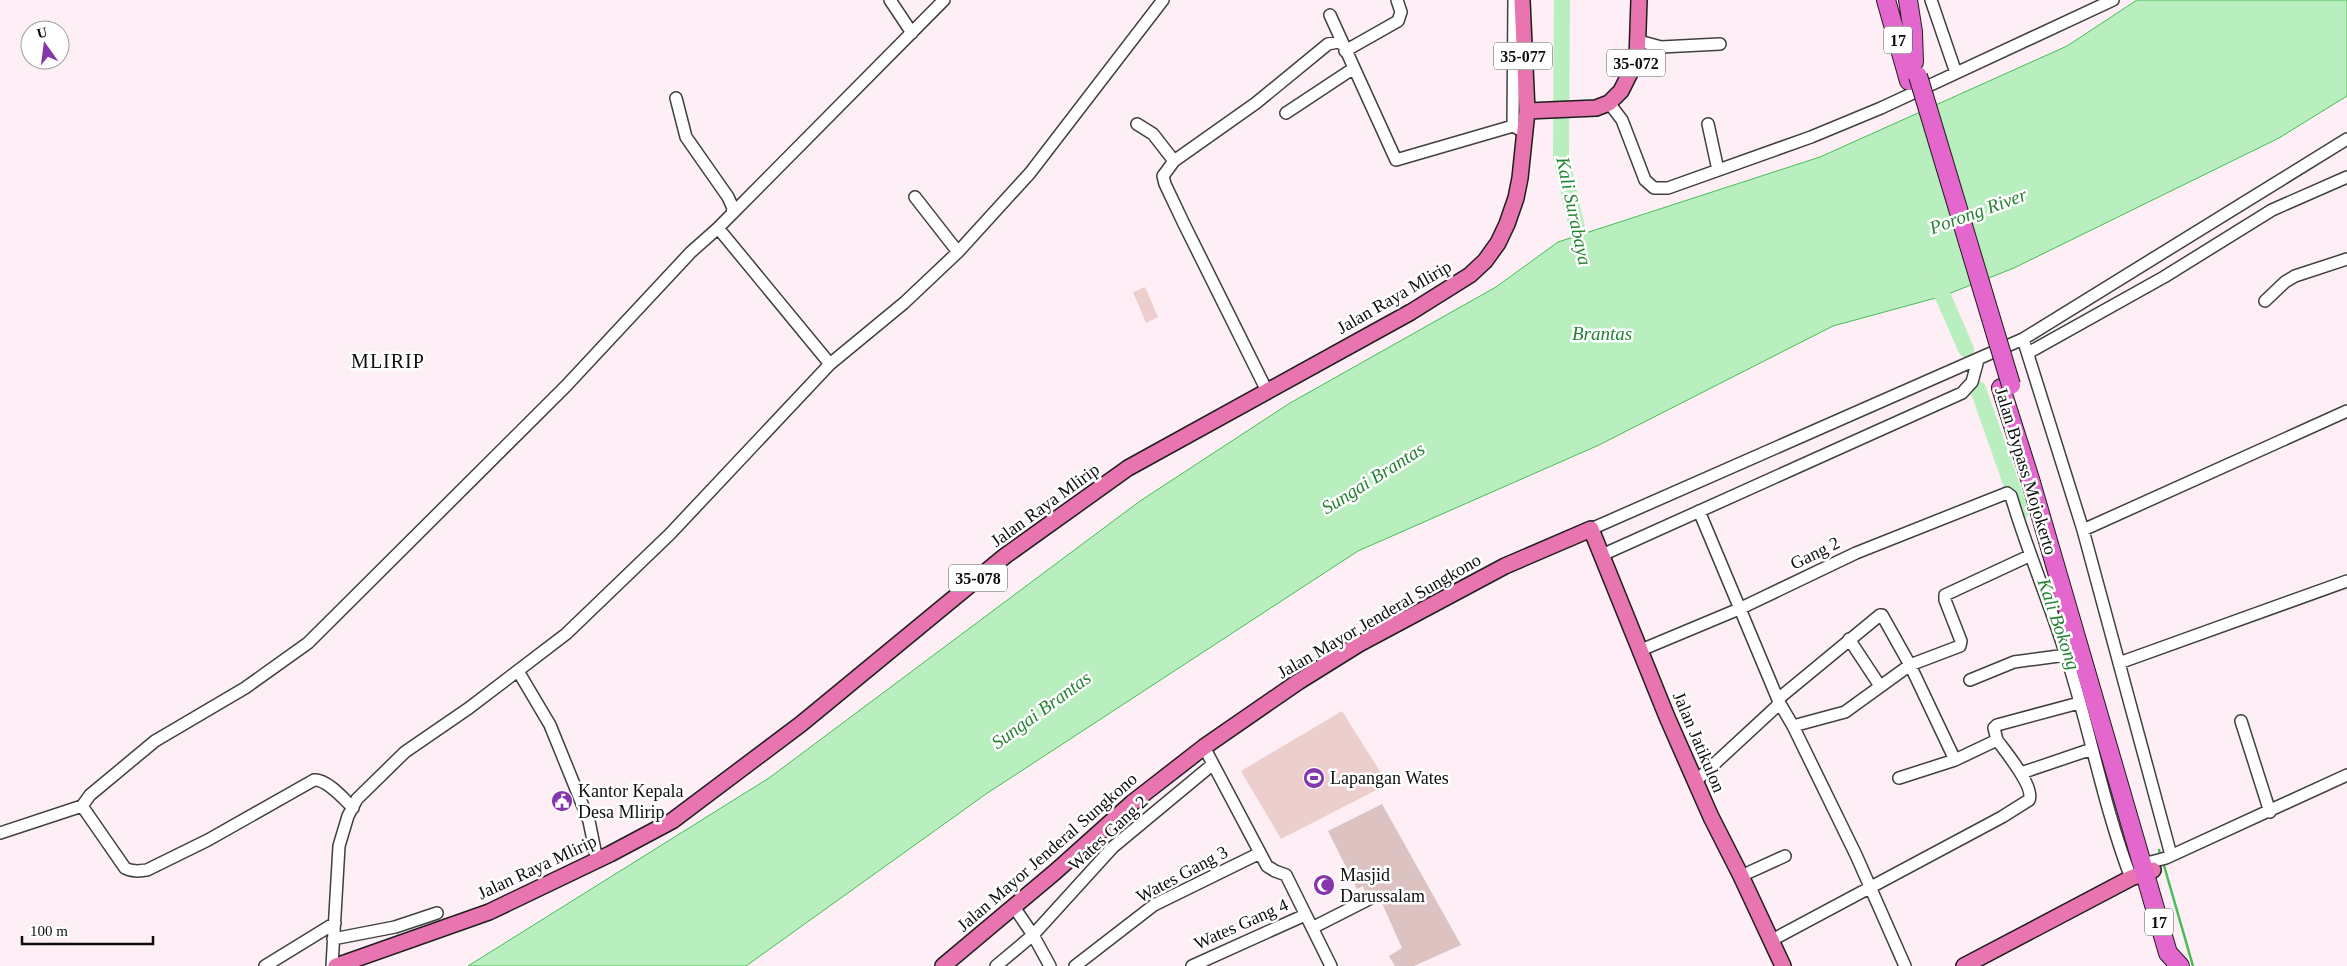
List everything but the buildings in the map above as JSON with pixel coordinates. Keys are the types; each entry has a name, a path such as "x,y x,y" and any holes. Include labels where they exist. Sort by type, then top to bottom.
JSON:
{"highway":[{"name":"Jalan Bypass Mojokerto","path":"1886,0 1914,73"},
{"name":"Jalan Bypass Mojokerto","path":"1896,0 1914,73 2006,386 2030,479 2181,966"},
{"path":"1908,0 1913,32 1914,73"}],"main road":[{"name":"35-077","path":"1522,0 1527,111"},
{"name":"35-072","path":"1603,105 1621,90 1632,74 1637,59 1639,42 1639,0"},
{"path":"1527,111 1603,105"},
{"name":"Jalan Raya Mlirip","path":"336,966 489,912 598,860 672,821 801,724 1004,556 1097,489 1128,468 1411,312 1478,269 1492,252 1508,224 1516,198 1520,129 1527,111"},
{"name":"Jalan Jatikulon","path":"1591,529 1667,717 1711,817 1783,966"},
{"name":"Jalan Mayor Jenderal Sungkono","path":"943,966 1014,907 1132,803 1204,747 1298,682 1359,644 1504,566 1591,529"},
{"path":"1964,966 2151,865"}],"street":[{"path":"890,0 912,33"},
{"path":"0,833 82,806 90,795 154,741 245,688 308,643 559,393 691,252 718,228 944,0"},
{"path":"332,966 340,846 348,816 365,790 405,752 566,634 670,534 830,364 904,303 958,252 1030,173 1163,0"},
{"path":"1343,47 1398,21 1401,12 1397,0"},
{"path":"1330,15 1343,47 1397,160 1520,129 1514,0"},
{"path":"1930,0 1956,73"},
{"path":"1603,105 1622,120 1645,180 1649,185 1661,189 1668,188 1811,137 1881,108 2113,0"},
{"path":"1267,391 1165,184 1164,172 1174,161 1256,103 1328,44 1338,42 1343,47"},
{"path":"1639,42 1661,47 1720,44"},
{"path":"1286,113 1354,68"},
{"path":"676,98 686,137 728,197 732,214"},
{"path":"1137,124 1153,134 1174,161"},
{"path":"1708,124 1718,170"},
{"path":"1591,529 2023,340 2347,140"},
{"path":"2028,352 2164,276 2272,210 2347,178"},
{"path":"915,197 958,252"},
{"path":"718,228 830,364"},
{"path":"2265,301 2285,282 2295,276 2347,259"},
{"path":"2023,340 2083,530 2119,663 2151,865"},
{"path":"1602,555 1962,393 1972,382 1978,360"},
{"path":"2083,530 2347,411"},
{"name":"Gang 2","path":"1641,650 1739,609 1856,553 2007,493 2011,496 2029,556"},
{"path":"1699,511 1778,701 1793,726 1871,888 1905,966"},
{"path":"1793,726 1845,712 1910,665 1961,644 1944,597 1947,593 2029,556 2066,655 2114,833 2151,865"},
{"path":"2119,663 2347,581"},
{"path":"1696,780 1776,707 1778,701 1849,639 1882,615 1910,665 1955,760"},
{"path":"1849,639 1880,686"},
{"path":"1970,680 2014,662 2066,655"},
{"path":"518,671 550,725 589,822 598,860"},
{"path":"1772,940 2002,817 2029,800 2030,792 2020,773 1996,740 1994,728 1997,725 2079,703"},
{"path":"2241,721 2270,812"},
{"path":"1899,778 1955,760 1996,740"},
{"path":"1204,747 1267,866 1286,875 1331,966"},
{"path":"2020,773 2092,750"},
{"name":"Wates Gang 2","path":"996,966 1033,935 1113,847 1213,764"},
{"path":"2151,865 2347,775"},
{"path":"82,806 125,868 130,871 146,870 208,840 314,780 319,780 325,784 353,808"},
{"path":"1099,832 1113,847"},
{"name":"Wates Gang 3","path":"1075,966 1154,905 1260,853"},
{"path":"1741,876 1785,856"},
{"path":"1312,928 1371,898"},
{"path":"1014,907 1033,935 1050,966"},
{"path":"333,939 395,927 437,913"},
{"name":"Wates Gang 4","path":"1192,966 1305,915"},
{"path":"265,966 334,923"}],"shaded area":[{"path":"1145,287 1158,317 1146,323 1133,292"},
{"name":"Lapangan Wates","path":"1342,711 1388,784 1281,839 1241,771"},
{"path":"1382,804 1461,945 1414,966 1395,966 1389,956 1402,948 1377,892 1366,894 1363,886 1357,889 1328,831"}],"water":[{"name":"Brantas","path":"2137,0 2347,0 2347,96 2279,138 2014,268 1943,296 1833,326 1599,445 1358,551 986,794 746,966 468,966 769,778 1140,501 1290,403 1496,287 1558,242 1820,157 2067,46"}],"waterway":[{"name":"Kali Surabaya","path":"1562,0 1561,157 1583,255"},
{"name":"Kali Bokong","path":"1935,278 1966,349"},
{"name":"Kali Bokong","path":"1978,389 2021,512"},
{"name":"Kali Bokong","path":"2107,786 2131,862"},
{"name":"Kali Bokong","path":"2159,850 2161,857"},
{"name":"Kali Bokong","path":"2163,862 2193,966"}],"place":[{"name":"Lapangan Wates","path":"1314,778"},
{"name":"Kantor Kepala Desa Mlirip","path":"562,801"},
{"name":"Masjid Darussalam","path":"1324,885"}],"district":[{"name":"MLIRIP","path":"388,361"}],"water label":[{"name":"Porong River","path":"1978,211"},
{"name":"Sungai Brantas","path":"1373,478"},
{"name":"Sungai Brantas","path":"1041,710"}]}
